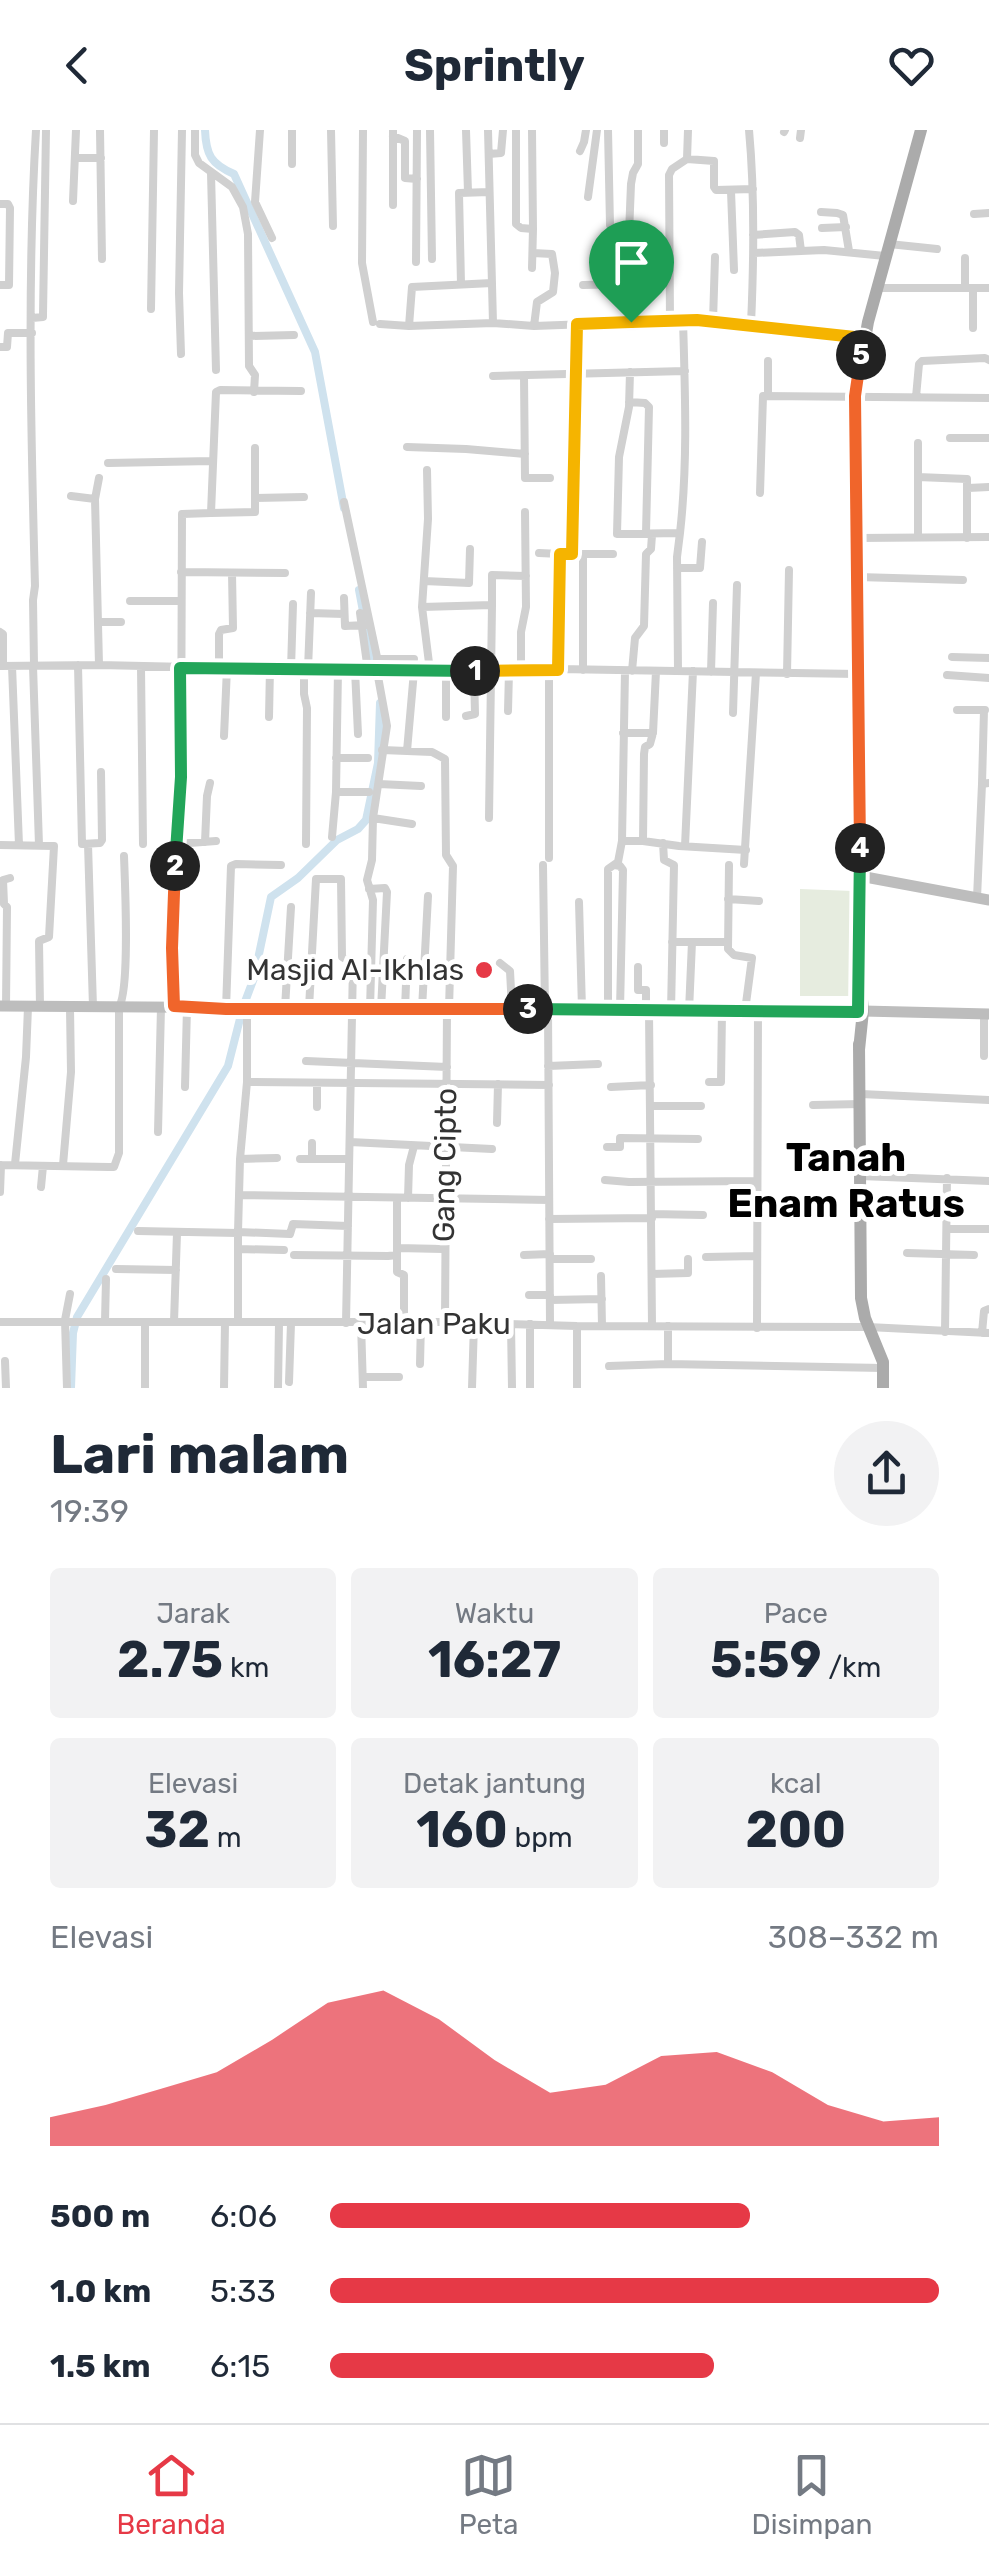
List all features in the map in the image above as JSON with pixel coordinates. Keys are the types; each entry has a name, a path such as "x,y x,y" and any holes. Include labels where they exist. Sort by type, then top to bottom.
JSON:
{"main road":[{"path":"883,1388 881,1355 861,1298 855,396 864,338 921,130"},
{"path":"860,876 983,899"},
{"path":"3,1006 986,1014"}],"street":[{"path":"36,130 29,399 39,845"},
{"path":"32,318 44,314 46,130"},
{"path":"73,201 76,130"},
{"path":"100,130 102,259"},
{"path":"151,309 154,130"},
{"path":"180,354 182,130"},
{"path":"195,130 199,163 232,187 243,207 248,234 248,366 255,375 254,392"},
{"path":"260,130 255,206 272,238"},
{"path":"292,130 292,164"},
{"path":"331,130 333,226"},
{"path":"363,130 362,263 377,323 409,326 492,322 534,326 683,320 864,338"},
{"path":"416,262 417,130"},
{"path":"430,130 432,259"},
{"path":"466,130 468,192"},
{"path":"488,130 492,322"},
{"path":"489,154 502,153 503,130"},
{"path":"516,130 516,224 532,230"},
{"path":"532,130 532,268"},
{"path":"580,151 586,130"},
{"path":"588,197 597,130"},
{"path":"608,130 610,224"},
{"path":"631,322 631,184 638,164 638,130"},
{"path":"664,130 664,143"},
{"path":"687,159 688,130"},
{"path":"749,130 754,253 750,324"},
{"path":"393,133 404,141 406,178 417,179"},
{"path":"393,133 394,205"},
{"path":"75,158 101,158"},
{"path":"670,321 672,168 687,159 712,160 714,188 753,189"},
{"path":"211,173 216,370"},
{"path":"731,191 734,270"},
{"path":"461,284 459,193 490,192"},
{"path":"0,204 10,208 9,285 0,285"},
{"path":"820,212 840,214 849,251"},
{"path":"974,214 989,213"},
{"path":"822,228 846,228"},
{"path":"753,235 794,232 799,235 801,251"},
{"path":"754,253 937,249"},
{"path":"533,253 552,254 555,273 553,292 536,302 534,326"},
{"path":"713,321 715,256"},
{"path":"964,258 972,288 973,328"},
{"path":"409,326 412,287 492,283"},
{"path":"583,285 628,284"},
{"path":"878,288 989,288"},
{"path":"678,671 677,568 684,498 683,320"},
{"path":"572,554 577,324"},
{"path":"8,347 8,333 32,333"},
{"path":"249,336 294,335"},
{"path":"916,397 922,360 989,360"},
{"path":"768,361 768,396"},
{"path":"494,376 685,371"},
{"path":"630,372 619,458 617,534 680,533"},
{"path":"524,376 525,478 550,478"},
{"path":"212,513 216,392 301,390"},
{"path":"760,493 763,396 989,398"},
{"path":"614,1010 623,870 615,866 622,840 623,733 635,638 644,626 646,554 651,549 649,408 645,403 629,402"},
{"path":"950,438 989,438"},
{"path":"918,443 918,538"},
{"path":"185,1088 174,1007 172,948 181,777 182,514 255,512 255,448"},
{"path":"407,448 466,448 524,454"},
{"path":"108,463 212,461"},
{"path":"427,470 422,607 430,671"},
{"path":"99,478 95,499 99,665"},
{"path":"918,478 965,478 966,538"},
{"path":"968,488 989,487"},
{"path":"71,496 95,499"},
{"path":"255,498 304,497"},
{"path":"344,502 386,726 367,880 373,900 375,1009"},
{"path":"521,671 521,632 526,607 525,512"},
{"path":"857,538 989,538"},
{"path":"677,568 700,568 702,542"},
{"path":"424,581 470,583 470,549"},
{"path":"539,553 613,554"},
{"path":"550,1325 546,861 560,554"},
{"path":"583,554 583,670"},
{"path":"787,674 789,570"},
{"path":"181,572 285,573"},
{"path":"224,736 219,634 234,628 232,572"},
{"path":"489,818 492,576 526,576"},
{"path":"858,578 963,580"},
{"path":"733,713 737,585"},
{"path":"306,844 308,708 304,694 310,593"},
{"path":"344,598 344,626 365,625"},
{"path":"130,601 181,601"},
{"path":"711,672 713,603"},
{"path":"290,668 293,604"},
{"path":"422,607 492,605"},
{"path":"310,613 344,614"},
{"path":"360,613 377,659 374,671"},
{"path":"98,622 121,622"},
{"path":"0,632 19,845"},
{"path":"952,657 989,658"},
{"path":"377,659 414,659"},
{"path":"5,666 858,674"},
{"path":"78,666 81,844 102,840 101,772"},
{"path":"141,667 142,844"},
{"path":"270,668 270,716"},
{"path":"332,836 338,670"},
{"path":"355,670 358,734"},
{"path":"382,750 406,751 414,671"},
{"path":"446,671 446,717"},
{"path":"508,711 509,671"},
{"path":"642,841 645,748 653,734 656,671"},
{"path":"685,846 693,671"},
{"path":"466,716 475,714 474,672"},
{"path":"744,864 756,672"},
{"path":"947,675 989,678"},
{"path":"957,710 987,710 983,899"},
{"path":"623,733 653,734"},
{"name":"Gang Cipto","path":"406,751 432,752 445,759 446,855 453,866 444,1322"},
{"path":"336,758 368,758"},
{"path":"205,842 210,782"},
{"path":"379,784 421,786"},
{"path":"336,792 370,792"},
{"path":"373,818 412,824"},
{"path":"622,840 746,850"},
{"path":"176,844 216,841"},
{"path":"663,843 664,860 674,865 671,1010"},
{"path":"88,844 93,1007"},
{"path":"0,845 54,846 49,936 38,941 15,1164"},
{"path":"0,1192 0,1164 114,1167 119,1152 119,1008 124,1000 125,973 124,856"},
{"path":"238,1322 240,1159 247,1082 231,866 281,865"},
{"path":"729,865 728,948 731,953 752,958 757,1328"},
{"path":"3,1006 7,907 2,904 3,880 10,878"},
{"path":"308,1008 317,878 342,880 342,957 353,964 346,1323"},
{"path":"369,888 385,888 387,892 375,1009"},
{"path":"422,1009 428,896"},
{"path":"728,899 758,900"},
{"path":"579,902 582,1010"},
{"path":"286,1008 291,906"},
{"path":"672,942 728,942"},
{"path":"689,1011 692,942"},
{"path":"404,1009 407,959"},
{"path":"500,964 510,972 512,1009"},
{"path":"638,967 638,990 646,990 651,1085 652,1326"},
{"path":"158,1132 174,1007"},
{"path":"63,1165 70,1008"},
{"path":"709,1082 721,1082 722,1011"},
{"path":"984,1056 986,1014"},
{"path":"306,1061 447,1066"},
{"path":"548,1066 598,1064"},
{"path":"247,1082 549,1084"},
{"path":"317,1083 317,1107"},
{"path":"497,1123 498,1084"},
{"path":"611,1086 651,1085"},
{"path":"813,1105 860,1099 989,1100"},
{"path":"650,1106 702,1106"},
{"path":"607,1147 620,1147 620,1138 698,1139"},
{"path":"350,1142 492,1148"},
{"path":"312,1143 312,1158"},
{"path":"408,1198 414,1146"},
{"path":"240,1159 277,1158"},
{"path":"300,1158 349,1158"},
{"path":"41,1187 43,1166"},
{"path":"860,1176 989,1180"},
{"path":"945,1332 947,1178"},
{"path":"605,1180 757,1181"},
{"path":"239,1195 549,1200"},
{"path":"397,1198 397,1272 404,1275 404,1322"},
{"path":"899,1210 947,1210"},
{"path":"549,1218 703,1215"},
{"path":"138,1231 290,1234 293,1224 348,1226"},
{"path":"947,1228 989,1229"},
{"path":"174,1322 178,1233"},
{"path":"238,1249 284,1250"},
{"path":"294,1254 444,1249"},
{"path":"907,1253 974,1255"},
{"path":"524,1254 591,1258"},
{"path":"706,1257 756,1256"},
{"path":"652,1274 688,1273 688,1259"},
{"path":"116,1269 176,1270"},
{"path":"602,1276 602,1326"},
{"path":"100,1320 106,1279"},
{"path":"66,1388 70,1294"},
{"path":"529,1295 602,1299"},
{"path":"986,1333 984,1311 989,1309"},
{"name":"Jalan Paku","path":"0,1322 444,1322 868,1327 986,1333"},
{"path":"145,1322 146,1388"},
{"path":"224,1388 225,1322"},
{"path":"420,1364 421,1322"},
{"path":"278,1388 279,1323"},
{"path":"289,1382 291,1323"},
{"path":"362,1323 363,1388"},
{"path":"472,1388 474,1324"},
{"path":"511,1324 512,1388"},
{"path":"530,1324 530,1388"},
{"path":"577,1326 577,1388"},
{"path":"668,1326 668,1364"},
{"path":"5,1361 6,1388"},
{"path":"609,1366 883,1368"},
{"path":"363,1377 399,1377"}],"shaded area":[{"path":"800,889 853,891 853,996 800,996"}],"waterway":[{"path":"205,130 215,162 234,174 315,352 344,508"},
{"path":"359,590 375,675"},
{"path":"71,1388 77,1317 228,1066 254,978 271,897 366,820 378,763 380,703"}],"place":[{"name":"Masjid Al-Ikhlas","path":"484,970"}],"district":[{"name":"Tanah Enam Ratus","path":"846,1180"}],"route":[{"path":"697,320 864,338 855,396 858,1012 174,1006 172,948 181,777 180,668 558,670 560,554 572,554 577,324 631,322 697,320"}]}
